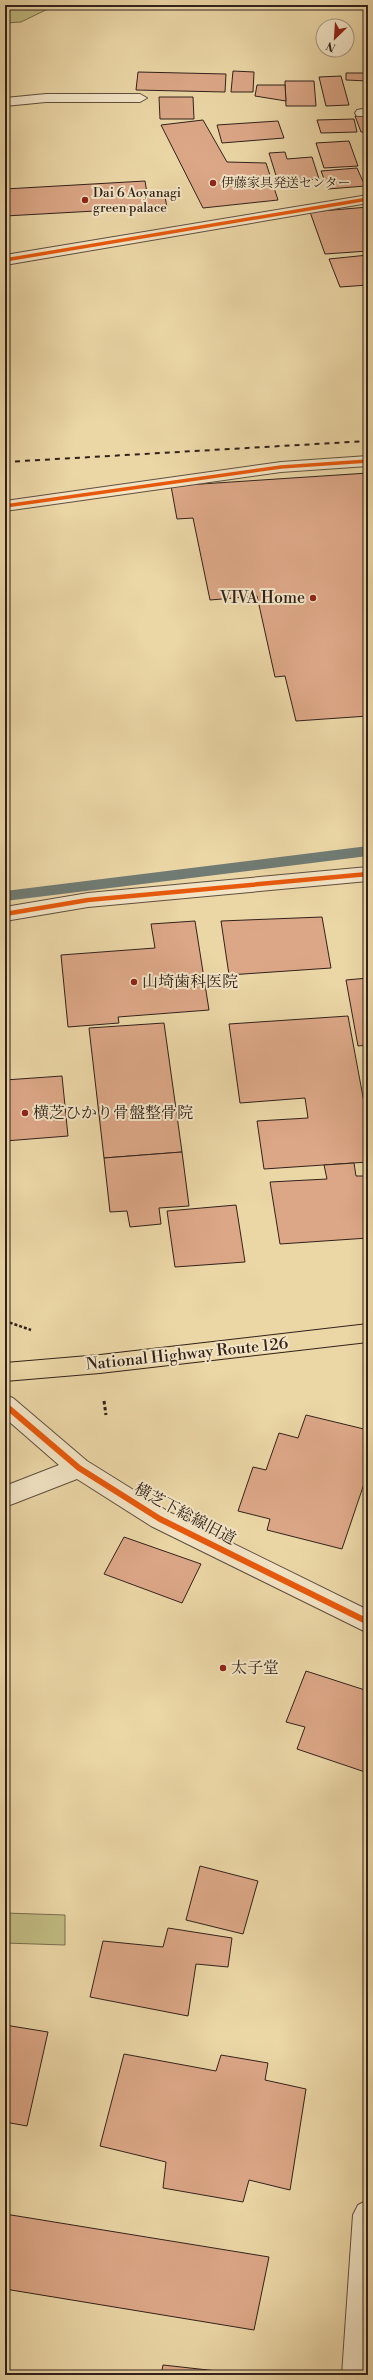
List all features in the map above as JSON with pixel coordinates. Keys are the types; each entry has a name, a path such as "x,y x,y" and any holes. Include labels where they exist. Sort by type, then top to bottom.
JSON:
{"highway":[{"name":"National Highway Route 126","path":"5,1372 100,1364 368,1333"}],"street":[{"path":"5,102 46,98 140,98"},
{"path":"5,260 368,199"},
{"path":"5,506 281,466 368,461"},
{"path":"5,914 88,900 368,874"},
{"name":"横芝下総線旧道","path":"5,1405 41,1434 79,1468 160,1519 368,1622"},
{"path":"5,1497 21,1488 79,1468"},
{"path":"357,2375 368,2215"}],"shaded area":[{"path":"5,5 56,5 21,22 5,23"},
{"path":"5,1913 65,1915 65,1945 5,1943"}],"building":[{"path":"233,71 254,72 253,92 231,92"},
{"path":"138,72 226,74 225,92 136,90"},
{"path":"346,73 368,73 368,81 346,80"},
{"path":"341,76 349,105 326,106 319,77"},
{"path":"285,81 314,81 316,106 286,106"},
{"path":"257,85 285,85 286,101 255,96"},
{"path":"159,97 193,97 194,119 160,119"},
{"path":"368,115 368,132 361,132 355,116"},
{"path":"354,119 357,132 321,133 317,120"},
{"path":"203,120 227,162 266,163 278,200 203,208 161,125"},
{"path":"278,121 284,138 222,143 217,125"},
{"path":"349,141 358,166 324,168 316,143"},
{"path":"285,152 287,159 312,157 319,179 278,182 269,153"},
{"path":"357,168 365,186 328,189 321,171"},
{"name":"Dai 6 Aoyanagi green palace","path":"145,181 147,193 164,192 167,207 5,216 5,189"},
{"path":"368,207 368,251 325,254 310,212"},
{"path":"368,255 368,285 340,287 329,259"},
{"name":"VIVA Home","path":"368,473 368,716 296,721 285,676 275,677 257,596 210,600 193,518 177,519 171,486"},
{"path":"322,917 331,968 229,975 221,921"},
{"name":"山埼歯科医院","path":"195,921 209,1010 118,1017 119,1023 68,1027 61,955 155,948 151,924"},
{"path":"368,978 368,1045 358,1046 346,980"},
{"path":"348,1016 368,1124 368,1162 264,1169 257,1121 308,1118 305,1098 240,1103 229,1024"},
{"path":"164,1023 182,1152 104,1158 89,1028"},
{"path":"62,1076 68,1136 5,1141 5,1080"},
{"path":"182,1152 189,1206 159,1208 161,1224 130,1227 127,1211 110,1212 104,1158"},
{"path":"354,1163 356,1176 368,1176 368,1238 280,1244 270,1182 327,1179 324,1165"},
{"path":"236,1205 245,1262 175,1267 167,1211"},
{"path":"306,1415 368,1430 368,1472 342,1549 267,1530 270,1519 238,1511 253,1467 266,1470 279,1433 298,1438"},
{"path":"124,1537 201,1564 182,1603 104,1574"},
{"path":"306,1671 368,1691 368,1773 297,1749 305,1727 286,1722"},
{"path":"200,1866 258,1881 243,1934 186,1920"},
{"path":"168,1928 232,1938 228,1967 196,1964 188,2016 90,1997 103,1941 163,1947"},
{"path":"5,2025 48,2032 27,2126 5,2122"},
{"path":"124,2054 216,2071 221,2055 268,2063 265,2080 306,2089 290,2190 249,2180 243,2202 163,2188 166,2162 100,2146"},
{"path":"5,2214 269,2257 254,2330 5,2289"},
{"path":"163,2365 253,2375 161,2375"},
{"path":"36,2372 58,2375 35,2375"}],"waterway":[{"path":"5,896 368,851"}],"railway":[{"path":"5,462 368,441"}],"cycle path":[{"path":"5,260 368,199"},
{"path":"5,506 281,467 368,461"},
{"path":"5,914 88,900 368,874"},
{"path":"5,1405 41,1434 79,1468 160,1519 368,1622"}],"place":[{"name":"伊藤家具発送センター","path":"213,183"},
{"name":"Dai 6 Aoyanagi green palace","path":"85,200"},
{"name":"VIVA Home","path":"313,598"},
{"name":"山埼歯科医院","path":"134,982"},
{"name":"横芝ひかり骨盤整骨院","path":"25,1113"},
{"name":"太子堂","path":"223,1668"}]}
